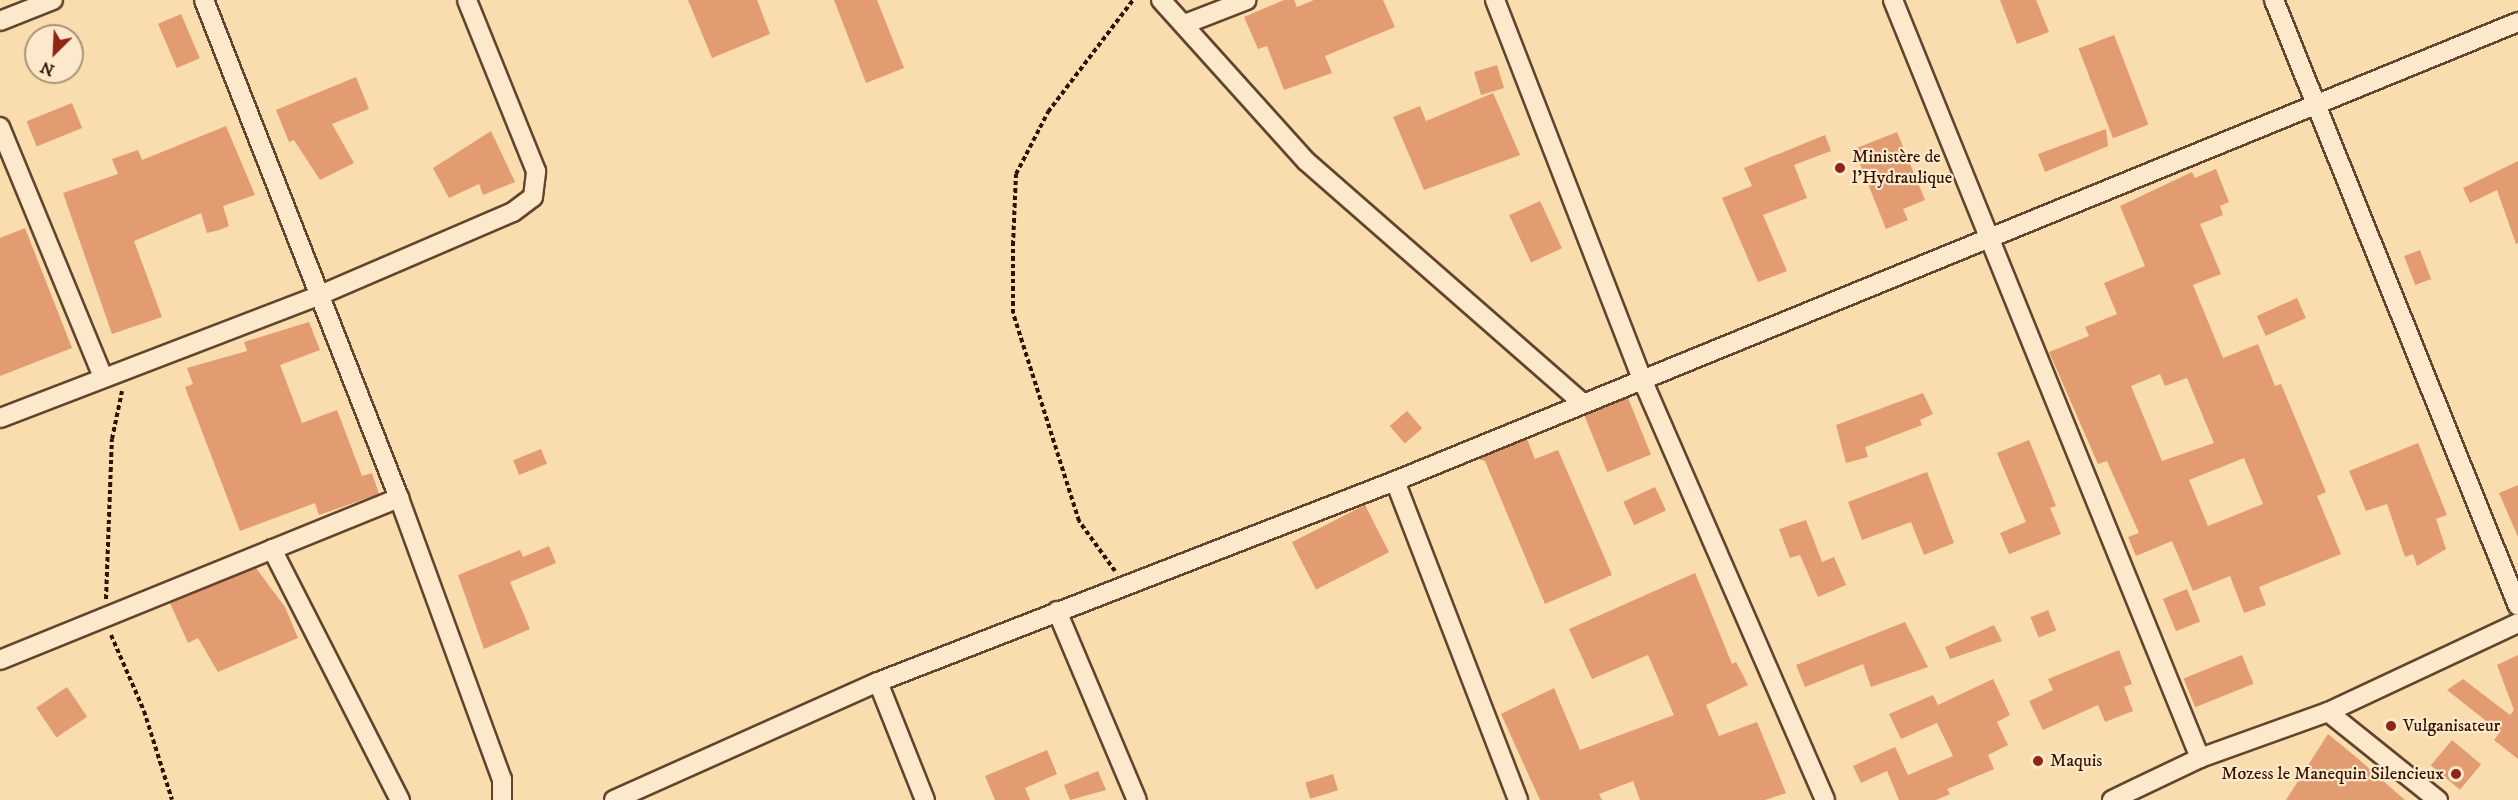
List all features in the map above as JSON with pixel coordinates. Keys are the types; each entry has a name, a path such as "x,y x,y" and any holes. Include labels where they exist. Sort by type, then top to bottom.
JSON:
{"street":[{"path":"0,21 53,0"},
{"path":"204,0 399,498 502,779 502,800"},
{"path":"0,418 320,295 513,213 533,197 536,171 467,0"},
{"path":"1161,0 1306,161 1581,402"},
{"path":"1185,24 1248,0"},
{"path":"1495,0 1642,379 1825,800"},
{"path":"1893,0 1985,238 2200,758"},
{"path":"2274,0 2518,606"},
{"path":"614,800 878,682 1395,481 1581,402 2518,22"},
{"path":"0,127 103,377"},
{"path":"1395,481 1518,800"},
{"path":"0,660 399,498"},
{"path":"272,549 400,800"},
{"path":"1057,611 1137,800"},
{"path":"2112,800 2200,758 2328,712 2518,623"},
{"path":"878,682 926,800"},
{"path":"2328,712 2437,800"}],"path":[{"path":"1124,585 1079,520 1013,313 1013,245 1016,174 1048,112 1133,0"},
{"path":"126,369 112,449 105,617 120,666 144,711 172,800"}],"building":[{"path":"688,0 757,0 770,34 712,58"},
{"path":"834,0 877,0 904,68 866,83"},
{"path":"1284,0 1294,0 1297,7 1314,0 1383,0 1395,27 1325,56 1332,73 1284,90 1267,46 1258,49 1244,17"},
{"path":"2000,0 2036,0 2049,32 2017,44"},
{"path":"181,14 200,58 177,68 158,24"},
{"path":"2114,35 2148,125 2113,138 2079,49"},
{"path":"1497,65 1504,88 1481,95 1474,72"},
{"path":"356,77 369,109 332,124 354,163 320,180 294,140 289,142 276,110"},
{"path":"1493,93 1520,155 1424,190 1393,117 1420,106 1426,121"},
{"path":"72,103 82,128 37,146 27,121"},
{"path":"226,126 255,195 223,206 229,226 219,230 207,233 201,213 134,241 162,317 112,334 63,193 118,174 112,159 138,150 142,160"},
{"path":"2106,129 2108,146 2045,172 2038,154"},
{"path":"491,131 515,182 483,195 479,184 449,198 433,168"},
{"path":"1897,132 1925,200 1903,209 1908,220 1886,229 1854,149"},
{"path":"1825,135 1831,151 1794,165 1807,198 1763,215 1787,271 1758,282 1722,198 1752,186 1744,168"},
{"path":"2518,161 2518,243 2516,244 2497,190 2470,203 2463,188"},
{"path":"2216,169 2229,202 2220,206 2223,215 2200,224 2221,274 2193,285 2223,358 2258,344 2275,386 2281,384 2326,492 2317,496 2341,554 2259,587 2266,605 2244,613 2230,576 2193,591 2172,541 2136,556 2128,537 2139,533 2107,461 2098,464 2049,352 2089,336 2085,327 2117,314 2104,283 2145,266 2120,206 2192,172 2195,178","holes":["2160,374 2165,386 2187,378 2214,443 2162,461 2131,386","2244,458 2263,504 2208,526 2189,480"]},
{"path":"1540,201 1562,248 1531,262 1509,215"},
{"path":"25,228 72,348 0,376 0,238"},
{"path":"2420,250 2431,279 2415,285 2404,256"},
{"path":"2297,298 2306,318 2266,336 2257,316"},
{"path":"309,322 320,350 280,365 302,423 337,410 362,476 372,473 379,494 319,515 315,503 240,531 185,387 193,384 187,368 247,351 244,342"},
{"path":"1923,393 1933,414 1920,420 1922,425 1865,447 1868,457 1846,463 1836,425"},
{"path":"1628,398 1651,455 1607,472 1584,416"},
{"path":"1407,411 1422,428 1405,443 1390,426"},
{"path":"1527,439 1535,459 1558,450 1612,575 1545,604 1485,461 1479,459"},
{"path":"2029,440 2056,506 2050,508 2061,534 2009,554 2000,533 2026,522 1997,453"},
{"path":"2418,443 2447,515 2436,519 2446,549 2417,566 2413,554 2405,557 2387,504 2366,511 2349,471"},
{"path":"541,449 547,464 519,475 513,460"},
{"path":"1927,472 1954,543 1924,555 1911,522 1862,540 1848,502"},
{"path":"2518,485 2518,537 2499,493"},
{"path":"1655,487 1666,511 1634,525 1623,502"},
{"path":"1365,505 1389,552 1316,589 1292,542"},
{"path":"1806,520 1822,562 1834,557 1846,585 1818,597 1800,555 1790,558 1779,529"},
{"path":"549,546 556,563 510,582 530,629 484,649 458,575 520,550 523,557"},
{"path":"256,568 285,607 298,638 218,672 198,638 188,643 170,603"},
{"path":"1695,573 1732,664 1736,662 1748,685 1706,705 1719,736 1757,722 1786,793 1765,800 1640,800 1633,781 1599,794 1602,800 1540,800 1501,714 1554,688 1580,750 1674,715 1648,655 1592,679 1569,629"},
{"path":"2187,589 2200,621 2176,631 2163,599"},
{"path":"2048,610 2056,630 2039,638 2030,617"},
{"path":"1905,622 1928,667 1871,687 1863,664 1805,687 1796,665"},
{"path":"1994,625 2002,641 1950,659 1945,647"},
{"path":"2119,650 2132,684 2124,687 2133,711 2105,722 2098,705 2043,730 2029,701 2053,690 2048,679"},
{"path":"2242,655 2254,684 2195,707 2184,679"},
{"path":"2518,655 2518,759 2494,740 2500,732 2447,690 2463,679 2510,715 2514,710 2497,665"},
{"path":"1993,679 2010,715 1997,722 2008,745 1988,755 1994,769 1947,789 1950,794 1936,800 1899,800 1887,771 1861,783 1853,766 1895,747 1908,775 1953,756 1937,723 1901,739 1889,714 1933,695 1938,705"},
{"path":"67,687 87,717 56,738 36,708"},
{"path":"2328,734 2356,757 2405,800 2286,800"},
{"path":"2452,740 2481,764 2460,790 2431,765"},
{"path":"1047,750 1057,774 1025,788 1030,800 995,800 985,776"},
{"path":"1098,771 1106,790 1070,800 1064,785"},
{"path":"1333,774 1338,790 1310,799 1305,782"}],"place":[{"name":"Ministère de l'Hydraulique","path":"1840,168"},
{"name":"Vulganisateur","path":"2391,726"},
{"name":"Maquis","path":"2038,761"},
{"name":"Mozess le Manequin Silencieux","path":"2456,774"}]}
